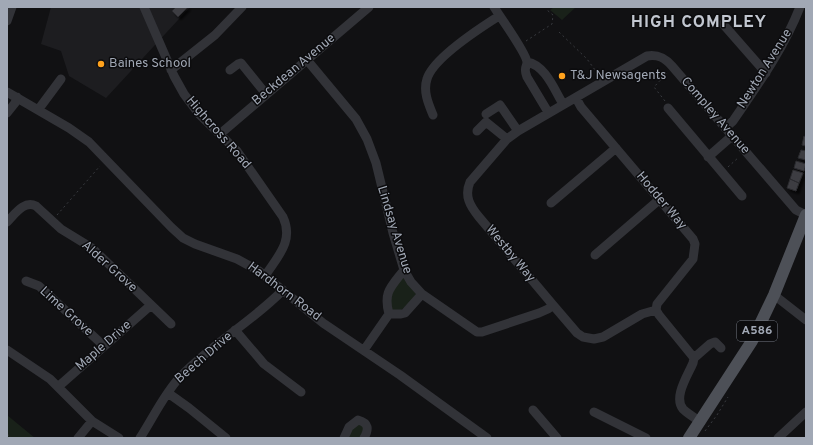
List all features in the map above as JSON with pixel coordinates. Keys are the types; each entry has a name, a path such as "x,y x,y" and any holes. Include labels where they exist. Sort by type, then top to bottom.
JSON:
{"main road":[{"name":"A586","path":"689,438 701,422 752,341 802,237 806,215"}],"street":[{"path":"7,21 12,7"},
{"name":"Highcross Road","path":"144,7 171,70 188,101 203,119 237,151 286,223 287,237 284,246 265,276"},
{"path":"171,70 215,35 242,7"},
{"name":"Beckdean Avenue","path":"220,134 369,7"},
{"path":"494,7 527,62 524,72 526,77 548,112"},
{"name":"Newton Avenue","path":"725,128 733,121 766,73 785,42 800,7"},
{"path":"433,115 426,98 425,90 430,71 442,58 476,31 499,16"},
{"path":"723,24 766,73"},
{"name":"Compley Avenue","path":"548,112 576,98 647,56 662,57 672,66 796,210 801,214 806,215"},
{"name":"Lindsay Avenue","path":"307,60 356,119 367,139 376,162 393,233 404,270 411,282 422,294 477,332 482,332 539,313 553,305"},
{"path":"527,62 534,63 542,70 563,104"},
{"path":"230,70 241,63 266,94"},
{"path":"38,110 57,81"},
{"name":"Hardhorn Road","path":"7,92 84,138 178,234 195,244 244,262 265,276 324,322 487,438"},
{"path":"7,113 15,103 17,97"},
{"name":"Hodder Way","path":"576,98 581,107 693,238 695,244 693,259 657,304 656,310"},
{"path":"486,114 500,105 518,131"},
{"name":"Westby Way","path":"548,112 507,139 470,182 468,187 468,201 479,217 553,305 583,337 594,339 603,337 642,314 656,310"},
{"path":"669,113 722,172 733,192 742,196"},
{"path":"477,131 486,122 507,139"},
{"path":"708,157 732,136"},
{"path":"551,203 616,148"},
{"path":"594,255 660,199"},
{"name":"Alder Grove","path":"7,222 21,208 27,204 32,204 61,229 92,248 171,324"},
{"path":"389,314 386,304 388,292 404,270"},
{"name":"Lime Grove","path":"26,280 39,286 104,346"},
{"name":"Beech Drive","path":"140,438 176,381 207,352 283,290"},
{"path":"389,314 405,313 422,294"},
{"path":"774,295 806,320"},
{"name":"Maple Drive","path":"58,386 151,305"},
{"path":"656,310 659,316 694,358"},
{"path":"364,350 389,314"},
{"path":"235,330 264,364 301,392"},
{"path":"701,422 686,412 680,403 679,396 694,358 710,344 715,342 722,348"},
{"path":"7,350 58,386 92,421 119,438"},
{"path":"168,393 226,438"},
{"path":"533,410 557,438"},
{"path":"600,412 646,438"},
{"path":"778,438 806,412"},
{"path":"344,438 349,428 358,420 364,421 367,425 368,432 364,438"},
{"path":"78,438 92,421"}],"path":[{"path":"518,45 552,24 553,15 547,10 547,7"},
{"path":"559,32 587,59 603,82"},
{"path":"669,113 667,104 654,88 672,66"},
{"path":"722,172 745,151"},
{"path":"52,221 106,160"},
{"path":"7,434 12,438"}],"shaded area":[{"name":"Baines School","path":"51,7 190,7 106,98 69,76 61,51 41,44"},
{"path":"554,7 576,7 562,20 550,10"},
{"path":"404,270 422,294 396,314 386,304"},
{"path":"7,415 35,438 7,438"},
{"path":"364,421 364,438 345,438 349,427"}],"building":[{"path":"176,7 188,7 178,17 172,11"},
{"path":"804,136 806,137 806,146 802,145"},
{"path":"801,150 806,151 806,160 798,158"},
{"path":"796,161 806,164 804,171 794,168"},
{"path":"793,170 803,173 799,183 790,179"},
{"path":"790,179 799,183 796,191 787,188"}],"place":[{"name":"Baines School","path":"101,64"},
{"name":"T&J Newsagents","path":"562,76"}],"district":[{"name":"HIGH COMPLEY","path":"699,23"}]}
